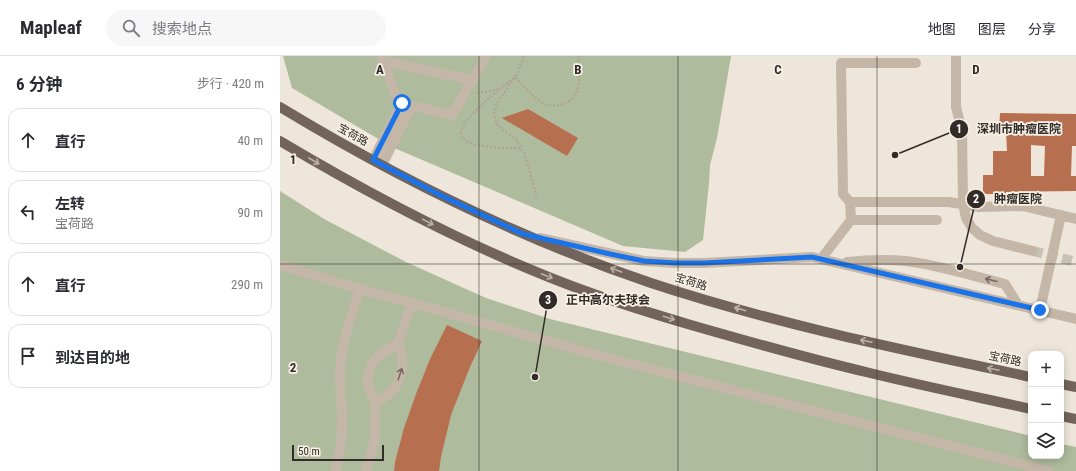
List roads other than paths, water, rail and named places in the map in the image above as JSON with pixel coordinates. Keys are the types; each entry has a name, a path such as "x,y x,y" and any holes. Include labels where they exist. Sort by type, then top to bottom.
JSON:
{"main road":[{"name":"宝荷路","path":"280,107 377,162 440,195 523,234 593,262 652,283 771,318 841,336 1028,376"},
{"path":"280,141 317,163 450,233 521,266 591,293 672,319 804,357 868,373 1028,408"},
{"path":"1064,385 1076,387"},
{"path":"1064,417 1076,419"}],"street":[{"path":"382,59 398,101 452,115 486,56"},
{"path":"956,56 956,107 962,131 963,204 966,218 972,228 980,235 993,241 1033,251"},
{"path":"382,59 472,80"},
{"path":"821,259 850,220 850,202 843,194 841,63 916,63"},
{"path":"377,162 402,103"},
{"path":"377,162 413,106"},
{"path":"850,202 949,202 979,207 1023,206 1076,219"},
{"path":"1040,310 1060,215"},
{"path":"850,220 937,220"},
{"path":"523,234 644,261 683,263 812,257 1076,319"},
{"path":"835,262 884,260 905,261 927,265 1006,284 1018,305"},
{"path":"280,265 360,289 612,359 1048,471"},
{"path":"335,471 339,452 342,422 340,374 341,358 360,289"},
{"path":"375,403 392,391 401,373 403,363 402,354 398,344 412,303"},
{"path":"366,471 374,443 375,403 368,383 370,367 372,362 377,357 389,348 398,344"}],"tunnel":[{"path":"1033,251 1076,262"}],"place":[{"name":"深圳市肿瘤医院","path":"895,155"},
{"name":"肿瘤医院","path":"960,267"},
{"name":"正中高尔夫球会","path":"535,377"}]}
